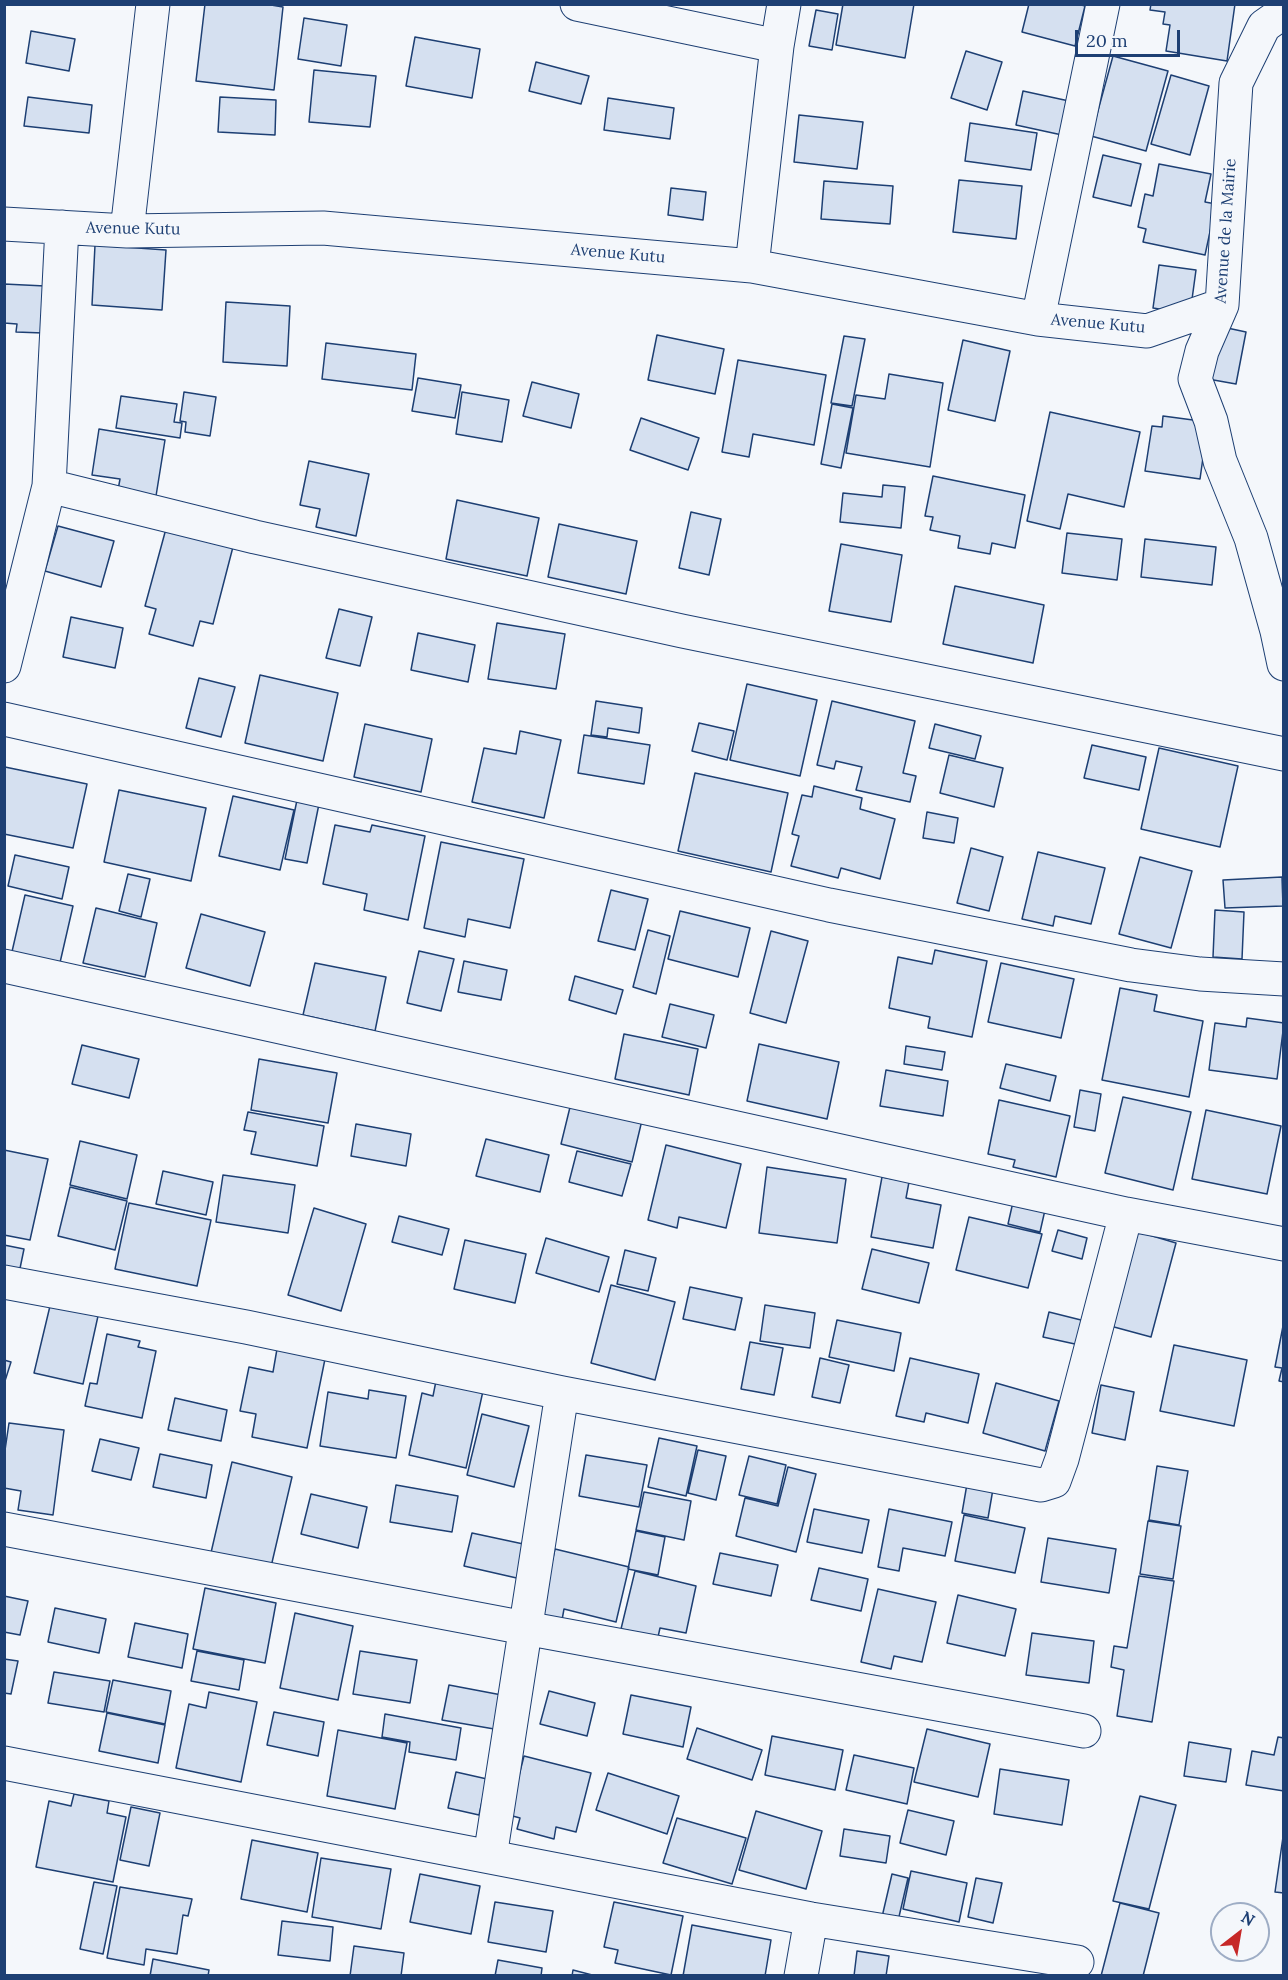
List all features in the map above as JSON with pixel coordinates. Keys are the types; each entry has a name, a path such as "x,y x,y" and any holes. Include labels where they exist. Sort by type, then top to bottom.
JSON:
{"street":[{"path":"126,231 153,4"},
{"path":"577,4 777,46"},
{"path":"752,266 777,46 784,4"},
{"path":"1038,319 1103,4"},
{"name":"Avenue de la Mairie","path":"1284,12 1264,26 1236,83 1222,305 1202,351 1195,378 1211,421 1220,461 1251,538 1284,664"},
{"name":"Avenue Kutu","path":"4,224 126,231 323,228 752,266 1038,319 1147,331 1222,305"},
{"path":"4,666 49,486 62,227"},
{"path":"49,486 267,539 682,631 1284,754"},
{"path":"4,719 829,905 1131,965 1200,974 1284,979"},
{"path":"4,966 1126,1214 1284,1244"},
{"path":"4,1282 246,1327 562,1393 1041,1485 1054,1481 1062,1459 1126,1214"},
{"path":"489,1857 562,1393"},
{"path":"4,1528 525,1628 1084,1731"},
{"path":"4,1763 811,1919 1077,1962"},
{"path":"801,1976 811,1919"}],"building":[{"path":"205,4 265,4 283,7 274,90 196,81"},
{"path":"843,4 914,4 905,58 836,45"},
{"path":"1029,4 1085,6 1075,46 1022,32"},
{"path":"1151,4 1235,4 1227,61 1166,51 1170,25 1163,24 1165,12 1150,10"},
{"path":"816,10 838,14 832,50 809,46"},
{"path":"304,18 347,25 341,66 298,59"},
{"path":"31,31 75,39 69,71 26,63"},
{"path":"415,37 480,49 472,98 406,86"},
{"path":"966,51 1002,62 987,110 951,98"},
{"path":"1113,56 1168,71 1146,151 1091,136"},
{"path":"536,62 589,76 581,104 529,91"},
{"path":"314,70 376,76 370,127 309,122"},
{"path":"1171,75 1209,86 1190,155 1151,144"},
{"path":"1023,91 1069,101 1062,135 1016,125"},
{"path":"28,97 92,105 89,133 24,126"},
{"path":"220,97 276,100 275,135 218,132"},
{"path":"608,98 674,108 670,139 604,130"},
{"path":"799,115 863,122 857,169 794,162"},
{"path":"970,123 1037,133 1031,170 965,161"},
{"path":"1103,155 1141,164 1131,206 1093,197"},
{"path":"1159,164 1211,174 1205,202 1216,204 1205,255 1143,242 1146,229 1138,227 1145,194 1153,196"},
{"path":"959,180 1022,186 1016,239 953,232"},
{"path":"824,181 893,186 890,224 821,219"},
{"path":"671,188 706,192 703,220 668,215"},
{"path":"95,245 166,250 162,310 92,305"},
{"path":"1159,265 1196,270 1190,314 1153,308"},
{"path":"4,284 45,286 43,333 16,332 17,324 4,323"},
{"path":"226,302 290,306 287,366 223,362"},
{"path":"1218,326 1246,332 1236,384 1208,379"},
{"path":"657,335 724,349 715,394 648,380"},
{"path":"844,336 865,339 852,406 831,403"},
{"path":"963,340 1010,351 995,421 948,410"},
{"path":"326,343 416,354 412,390 322,379"},
{"path":"738,360 826,375 814,445 753,434 749,457 722,452"},
{"path":"889,374 943,383 930,467 846,453 856,395 885,399"},
{"path":"418,378 461,385 455,418 412,411"},
{"path":"532,382 579,394 571,428 523,416"},
{"path":"184,392 216,397 210,436 185,432 186,422 180,421"},
{"path":"462,392 509,400 502,442 456,434"},
{"path":"121,396 177,404 174,422 182,423 180,438 116,428"},
{"path":"832,404 853,408 841,468 821,464"},
{"path":"1050,412 1140,432 1124,507 1068,494 1060,529 1027,521"},
{"path":"1163,416 1208,422 1200,479 1145,471 1152,426 1162,427"},
{"path":"641,418 699,438 688,470 630,450"},
{"path":"99,429 165,440 156,496 118,490 120,479 92,475"},
{"path":"309,461 369,474 356,536 316,527 320,509 300,505"},
{"path":"933,476 1025,495 1015,548 992,543 990,554 958,548 960,536 930,530 933,517 925,516"},
{"path":"883,485 905,487 901,528 840,522 843,493 882,497"},
{"path":"457,500 539,518 527,576 446,559"},
{"path":"691,512 721,519 709,575 679,568"},
{"path":"559,524 637,541 626,594 548,577"},
{"path":"167,525 234,543 213,624 200,621 193,646 149,634 156,609 145,606"},
{"path":"58,526 114,541 101,587 45,571"},
{"path":"1067,533 1122,539 1117,580 1062,573"},
{"path":"1145,539 1216,547 1212,585 1141,577"},
{"path":"841,544 902,555 891,622 829,611"},
{"path":"955,586 1044,605 1033,663 943,644"},
{"path":"339,609 372,617 360,666 326,658"},
{"path":"71,617 123,628 115,668 63,657"},
{"path":"497,623 565,634 556,689 488,679"},
{"path":"418,633 475,645 468,682 411,670"},
{"path":"260,675 338,693 323,761 245,743"},
{"path":"199,678 235,687 221,737 186,728"},
{"path":"747,684 817,700 800,776 730,760"},
{"path":"596,701 642,708 639,733 608,728 607,737 591,735"},
{"path":"832,701 915,721 903,773 916,776 910,802 856,790 862,767 836,761 834,769 817,765"},
{"path":"699,723 734,731 727,760 692,751"},
{"path":"365,724 432,739 421,792 354,777"},
{"path":"935,724 981,736 975,759 929,748"},
{"path":"520,731 561,740 544,818 472,802 484,748 516,754"},
{"path":"584,735 650,745 644,784 578,773"},
{"path":"1092,745 1146,757 1139,790 1084,778"},
{"path":"1159,748 1238,766 1220,847 1141,829"},
{"path":"949,755 1003,768 994,807 940,793"},
{"path":"5,767 87,784 73,848 4,834"},
{"path":"695,773 788,793 771,872 678,851"},
{"path":"814,786 862,798 860,809 895,819 880,879 841,868 838,878 791,866 799,836 792,834 802,795 812,797"},
{"path":"119,790 206,808 191,881 104,862"},
{"path":"233,796 294,810 280,870 219,856"},
{"path":"297,800 319,804 307,863 285,859"},
{"path":"927,812 958,818 954,843 923,838"},
{"path":"335,825 370,832 372,825 425,836 408,920 364,910 367,894 323,884"},
{"path":"441,842 524,859 510,928 468,919 465,937 424,928"},
{"path":"971,848 1003,857 989,911 957,903"},
{"path":"1038,852 1105,868 1091,924 1055,916 1053,926 1022,919"},
{"path":"15,855 69,867 62,899 8,886"},
{"path":"1140,857 1192,871 1171,948 1119,934"},
{"path":"128,874 150,879 141,917 119,911"},
{"path":"1282,877 1283,906 1225,908 1223,880"},
{"path":"611,890 648,899 635,950 598,941"},
{"path":"25,895 73,906 59,967 11,956"},
{"path":"96,908 157,923 145,977 83,963"},
{"path":"1215,910 1244,912 1242,959 1213,957"},
{"path":"680,911 750,928 738,977 668,959"},
{"path":"201,914 265,932 250,986 186,968"},
{"path":"648,930 670,936 656,994 633,987"},
{"path":"771,931 808,941 786,1023 750,1013"},
{"path":"935,950 987,961 972,1037 928,1028 930,1017 889,1008 898,957 932,964"},
{"path":"419,951 454,959 441,1011 407,1003"},
{"path":"464,961 507,970 501,1000 458,992"},
{"path":"315,963 386,977 375,1031 303,1015"},
{"path":"1001,963 1074,979 1061,1038 988,1022"},
{"path":"575,976 623,990 616,1014 569,1000"},
{"path":"1120,988 1157,995 1154,1011 1203,1021 1189,1097 1102,1080"},
{"path":"670,1004 714,1015 706,1048 662,1037"},
{"path":"1247,1018 1284,1023 1277,1079 1209,1070 1215,1023 1246,1027"},
{"path":"624,1034 698,1049 689,1095 615,1079"},
{"path":"759,1044 839,1062 827,1119 747,1101"},
{"path":"82,1045 139,1059 129,1098 72,1084"},
{"path":"906,1046 945,1052 942,1070 904,1064"},
{"path":"259,1059 337,1073 328,1123 251,1110"},
{"path":"1006,1064 1056,1076 1050,1101 1000,1088"},
{"path":"886,1070 948,1081 943,1116 880,1106"},
{"path":"1080,1090 1101,1094 1095,1131 1074,1127"},
{"path":"1123,1097 1191,1112 1173,1190 1105,1173"},
{"path":"572,1099 643,1116 632,1162 561,1144"},
{"path":"999,1100 1070,1116 1056,1177 1013,1167 1015,1160 988,1154"},
{"path":"1206,1110 1281,1126 1267,1194 1192,1179"},
{"path":"248,1112 324,1126 317,1166 251,1154 256,1132 244,1130"},
{"path":"356,1124 411,1134 406,1166 351,1156"},
{"path":"486,1139 549,1155 540,1192 476,1176"},
{"path":"80,1141 137,1155 127,1199 70,1185"},
{"path":"666,1145 741,1164 726,1228 679,1217 677,1228 648,1220"},
{"path":"4,1150 48,1159 30,1240 4,1235"},
{"path":"577,1151 631,1164 622,1196 569,1182"},
{"path":"767,1167 846,1179 837,1243 759,1233"},
{"path":"163,1171 213,1182 206,1215 156,1204"},
{"path":"223,1175 295,1185 288,1233 216,1222"},
{"path":"882,1177 909,1182 906,1198 941,1205 933,1248 871,1237"},
{"path":"70,1187 127,1201 115,1250 58,1236"},
{"path":"1013,1202 1045,1210 1040,1232 1008,1224"},
{"path":"129,1203 211,1220 197,1286 115,1269"},
{"path":"314,1208 366,1224 341,1311 288,1295"},
{"path":"399,1216 449,1229 442,1255 392,1242"},
{"path":"969,1217 1042,1234 1028,1288 956,1270"},
{"path":"1129,1229 1176,1243 1151,1337 1103,1324"},
{"path":"1058,1230 1087,1238 1082,1259 1052,1251"},
{"path":"546,1238 609,1257 599,1292 536,1273"},
{"path":"465,1240 526,1254 515,1303 454,1289"},
{"path":"4,1245 24,1249 18,1278 4,1275"},
{"path":"872,1249 929,1263 919,1303 862,1289"},
{"path":"625,1250 656,1258 648,1291 617,1284"},
{"path":"611,1285 675,1302 655,1380 591,1363"},
{"path":"690,1287 742,1298 735,1330 683,1319"},
{"path":"765,1305 815,1313 810,1348 760,1341"},
{"path":"50,1306 98,1316 83,1384 34,1373"},
{"path":"1049,1312 1089,1322 1084,1346 1043,1337"},
{"path":"837,1320 901,1333 894,1371 829,1357"},
{"path":"1284,1321 1284,1382 1279,1381 1282,1368 1275,1367"},
{"path":"107,1334 140,1341 138,1347 156,1351 142,1418 85,1406 90,1383 97,1384"},
{"path":"750,1342 783,1348 774,1395 741,1389"},
{"path":"1174,1345 1247,1360 1234,1426 1160,1411"},
{"path":"277,1349 325,1359 307,1448 252,1437 256,1414 240,1411 249,1367 273,1372"},
{"path":"820,1358 849,1365 840,1403 812,1397"},
{"path":"910,1358 979,1374 968,1423 926,1413 924,1422 896,1416"},
{"path":"4,1360 11,1362 4,1384"},
{"path":"436,1381 483,1391 466,1468 409,1455 422,1393 433,1396"},
{"path":"996,1383 1059,1401 1045,1451 983,1433"},
{"path":"1101,1385 1134,1392 1125,1440 1092,1433"},
{"path":"369,1390 406,1396 396,1458 320,1446 328,1392 368,1399"},
{"path":"175,1398 227,1410 221,1441 168,1430"},
{"path":"482,1414 529,1426 514,1487 467,1475"},
{"path":"9,1423 64,1430 53,1515 18,1510 21,1491 4,1488 4,1457"},
{"path":"659,1438 697,1446 686,1496 648,1487"},
{"path":"100,1439 139,1448 131,1480 92,1471"},
{"path":"698,1450 726,1456 716,1500 688,1493"},
{"path":"160,1454 212,1465 206,1498 153,1487"},
{"path":"586,1455 647,1465 639,1507 579,1496"},
{"path":"749,1456 786,1465 777,1504 739,1495"},
{"path":"232,1462 292,1477 270,1571 210,1557"},
{"path":"1157,1466 1188,1471 1179,1525 1149,1520"},
{"path":"788,1467 816,1474 796,1552 736,1536 745,1498 778,1506"},
{"path":"967,1484 993,1489 988,1518 962,1513"},
{"path":"396,1485 458,1496 452,1532 390,1522"},
{"path":"644,1492 691,1501 684,1540 636,1530"},
{"path":"311,1494 367,1507 358,1548 301,1534"},
{"path":"814,1509 869,1520 862,1553 807,1542"},
{"path":"889,1509 952,1522 945,1556 903,1548 899,1571 878,1567"},
{"path":"964,1515 1025,1528 1015,1573 955,1561"},
{"path":"1148,1521 1181,1526 1173,1579 1140,1574"},
{"path":"636,1531 665,1537 658,1575 628,1569"},
{"path":"472,1533 528,1545 521,1579 464,1566"},
{"path":"1048,1538 1116,1549 1109,1593 1041,1582"},
{"path":"555,1549 629,1567 616,1622 564,1609 562,1620 540,1615"},
{"path":"720,1553 778,1565 771,1596 713,1584"},
{"path":"819,1568 868,1579 861,1611 811,1600"},
{"path":"635,1571 696,1586 686,1633 660,1628 658,1637 621,1629"},
{"path":"1139,1576 1174,1581 1152,1722 1117,1716 1124,1670 1111,1667 1114,1646 1127,1648"},
{"path":"205,1588 276,1603 265,1663 193,1649"},
{"path":"878,1589 936,1602 922,1662 894,1656 891,1669 861,1662"},
{"path":"958,1595 1016,1609 1005,1656 947,1643"},
{"path":"4,1596 28,1601 20,1635 4,1632"},
{"path":"55,1608 106,1619 99,1653 48,1642"},
{"path":"295,1613 353,1626 338,1700 280,1688"},
{"path":"135,1623 188,1634 182,1668 128,1657"},
{"path":"1032,1633 1094,1641 1089,1683 1026,1675"},
{"path":"197,1651 244,1660 239,1690 191,1681"},
{"path":"360,1651 417,1660 410,1703 353,1694"},
{"path":"4,1659 18,1661 11,1694 4,1693"},
{"path":"54,1672 110,1681 104,1712 48,1703"},
{"path":"113,1680 171,1691 165,1724 106,1712"},
{"path":"449,1685 507,1696 500,1730 442,1720"},
{"path":"549,1691 595,1703 587,1736 540,1724"},
{"path":"209,1692 257,1702 241,1782 176,1768 189,1704 206,1708"},
{"path":"631,1695 691,1707 683,1747 623,1734"},
{"path":"274,1712 324,1722 318,1756 267,1745"},
{"path":"107,1713 165,1725 158,1763 99,1751"},
{"path":"385,1714 461,1728 456,1760 409,1752 410,1742 382,1737"},
{"path":"697,1728 762,1750 752,1780 687,1759"},
{"path":"927,1729 990,1744 978,1797 914,1782"},
{"path":"338,1730 407,1743 395,1809 327,1796"},
{"path":"772,1736 843,1750 835,1790 765,1775"},
{"path":"1278,1737 1284,1738 1284,1791 1246,1785 1252,1751 1274,1755"},
{"path":"1189,1742 1231,1749 1226,1782 1184,1776"},
{"path":"854,1755 914,1768 907,1804 846,1790"},
{"path":"524,1756 591,1773 576,1832 556,1827 554,1839 517,1829 520,1818 509,1815"},
{"path":"1000,1769 1069,1780 1062,1825 994,1814"},
{"path":"456,1772 487,1779 479,1815 448,1808"},
{"path":"608,1773 679,1796 667,1834 596,1810"},
{"path":"74,1794 109,1801 107,1813 126,1817 113,1882 36,1867 49,1801 71,1806"},
{"path":"1140,1796 1176,1805 1149,1909 1113,1901"},
{"path":"131,1807 160,1813 149,1866 120,1860"},
{"path":"908,1810 954,1821 946,1855 900,1843"},
{"path":"756,1811 822,1831 806,1889 739,1870"},
{"path":"677,1818 746,1838 732,1884 663,1863"},
{"path":"844,1829 890,1836 886,1863 840,1856"},
{"path":"1284,1837 1284,1893 1275,1892"},
{"path":"252,1840 318,1853 307,1912 241,1899"},
{"path":"321,1858 391,1869 381,1929 312,1917"},
{"path":"911,1871 967,1883 959,1922 903,1909"},
{"path":"420,1874 480,1886 471,1934 410,1922"},
{"path":"892,1874 908,1878 898,1921 882,1917"},
{"path":"976,1878 1002,1883 993,1923 968,1917"},
{"path":"94,1882 117,1886 103,1954 80,1949"},
{"path":"120,1887 192,1899 188,1916 183,1915 177,1954 146,1949 144,1965 107,1958"},
{"path":"495,1902 553,1911 546,1952 488,1942"},
{"path":"614,1902 683,1916 671,1975 615,1963 618,1950 604,1947"},
{"path":"1120,1903 1159,1913 1143,1976 1101,1976"},
{"path":"282,1921 333,1927 330,1961 278,1955"},
{"path":"692,1925 771,1940 765,1976 683,1976"},
{"path":"354,1946 404,1953 401,1976 350,1976"},
{"path":"857,1951 889,1956 886,1976 854,1976"},
{"path":"153,1959 209,1970 208,1976 150,1976"},
{"path":"498,1960 542,1968 541,1976 495,1976"},
{"path":"573,1970 596,1976 572,1976"}]}
